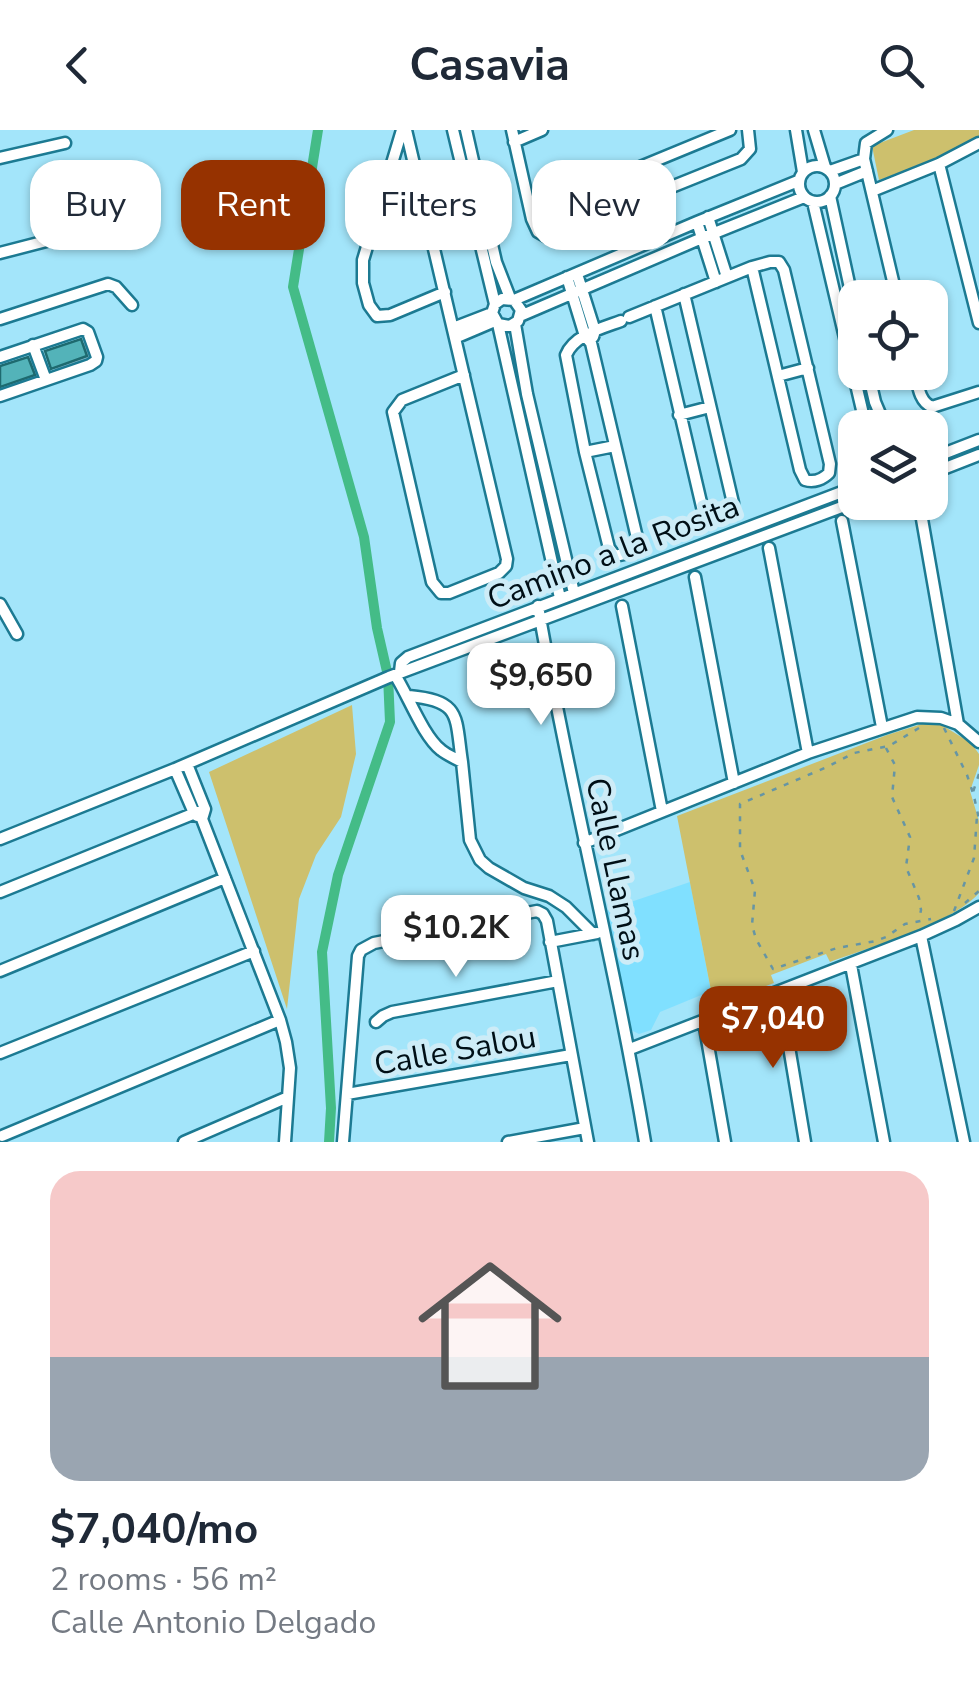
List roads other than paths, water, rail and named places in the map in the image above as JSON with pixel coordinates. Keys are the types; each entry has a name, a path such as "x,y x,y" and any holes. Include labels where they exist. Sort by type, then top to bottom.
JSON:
{"street":[{"path":"404,130 363,260 363,282 369,305 377,316 390,316 445,292"},
{"path":"404,130 445,292 464,375 506,566 499,573 442,593 432,582 393,412 402,400 464,375"},
{"path":"532,215 513,136 542,130"},
{"path":"656,160 730,130"},
{"path":"676,187 741,159 750,144 748,130"},
{"path":"796,130 801,193 819,202 830,196"},
{"path":"814,130 835,184"},
{"path":"887,130 866,143 864,159 893,280"},
{"path":"560,598 453,133 466,131 496,262 518,304 523,377 574,593"},
{"path":"0,158 65,143"},
{"path":"872,190 940,164 979,143"},
{"path":"454,333 495,315 502,299 512,299 572,276 801,176 813,166 827,169 864,159"},
{"path":"940,164 979,323"},
{"path":"848,280 830,196 835,184 867,171"},
{"path":"495,315 510,326 708,236 809,200"},
{"path":"809,200 862,410"},
{"path":"702,219 721,280"},
{"path":"0,253 30,245"},
{"path":"572,276 590,337 638,545 633,552 618,556 609,548 585,452 567,350 590,337 625,319 752,267 774,261 782,266 829,473 809,481 803,476 752,267"},
{"path":"0,318 108,284 132,304"},
{"path":"655,306 703,510 707,518 714,519 732,513 733,504 684,294"},
{"path":"0,357 78,330 88,332 96,361 0,396"},
{"path":"33,344 46,380"},
{"path":"778,376 808,368"},
{"path":"920,390 922,399 932,406 979,392"},
{"path":"680,415 710,407"},
{"path":"948,452 979,440"},
{"path":"585,452 614,446"},
{"path":"948,467 979,454"},
{"path":"529,458 542,455"},
{"name":"Camino a la Rosita","path":"395,675 408,657 838,494"},
{"name":"Camino a la Rosita","path":"0,839 187,764 367,685 838,508"},
{"path":"923,520 955,726"},
{"path":"842,521 882,727"},
{"path":"769,548 808,754"},
{"path":"694,577 734,782"},
{"path":"0,604 17,634"},
{"name":"Calle Llamas","path":"538,606 598,933 630,1050 645,1142"},
{"path":"622,606 662,811"},
{"path":"395,675 430,738 442,751 462,762"},
{"path":"409,696 432,698 447,705 454,714 470,840 480,860 524,888 550,896 598,933"},
{"path":"584,842 808,754 917,717 941,718 979,742"},
{"path":"187,764 200,814"},
{"path":"175,769 200,814 280,1020 290,1068 285,1142"},
{"path":"0,892 200,814"},
{"path":"0,971 226,878"},
{"path":"630,1050 851,965 956,920 979,906"},
{"path":"343,1142 361,950 374,943 531,911 543,914 546,920 588,1142"},
{"path":"550,942 598,933"},
{"path":"921,936 964,1142"},
{"path":"0,1052 254,951"},
{"path":"851,965 884,1142"},
{"path":"376,1022 392,1012 558,981"},
{"path":"780,993 806,1142"},
{"path":"2,1134 280,1020"},
{"path":"704,1022 726,1142"},
{"name":"Calle Salou","path":"347,1094 572,1055"},
{"path":"184,1142 288,1097"},
{"path":"508,1142 585,1128"}],"waterway":[{"path":"318,130 293,287 364,537 388,676 390,722 338,875 322,952 331,1108 329,1142"}]}
